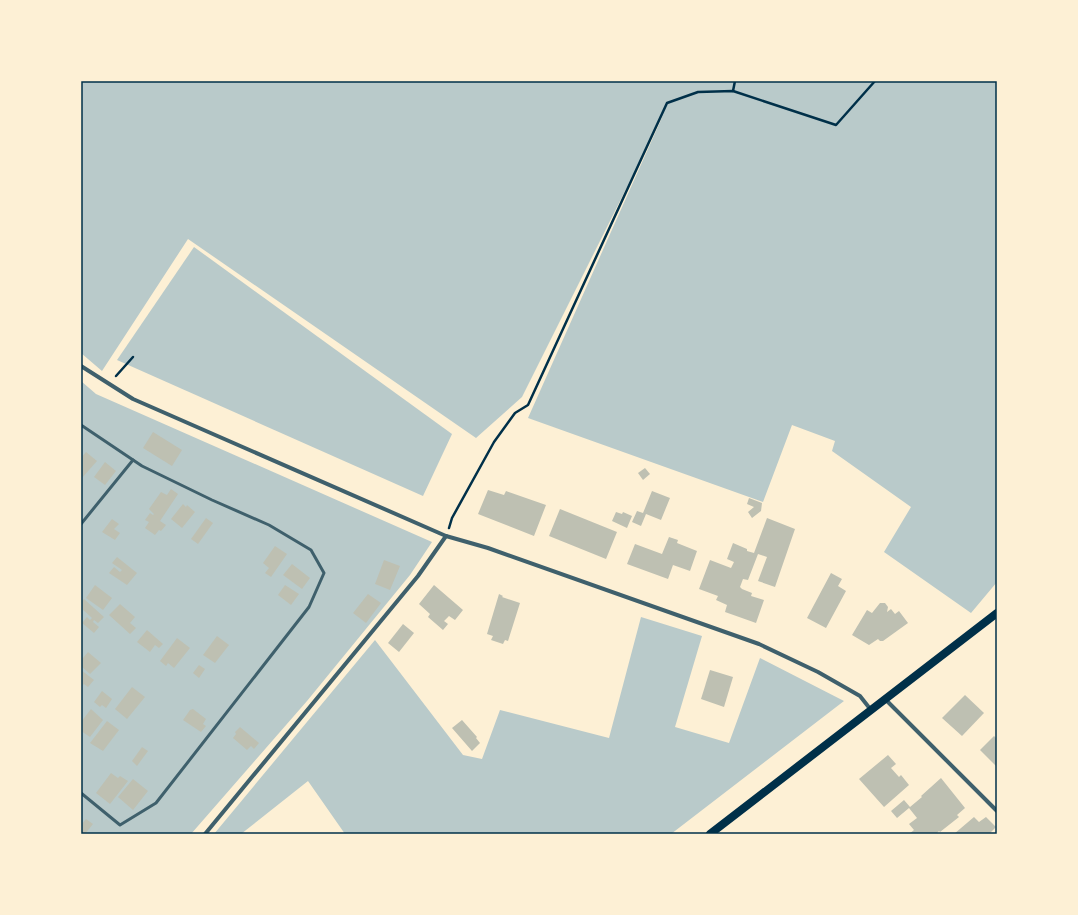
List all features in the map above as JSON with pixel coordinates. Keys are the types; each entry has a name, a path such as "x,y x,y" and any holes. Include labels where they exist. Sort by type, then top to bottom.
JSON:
{"main road":[{"path":"710,834 997,613"}],"street":[{"path":"81,366 133,399 446,536 495,551 759,644 818,672 860,696 871,710"},
{"path":"205,834 418,576 446,536"},
{"path":"885,699 997,811"}],"lane":[{"path":"81,425 142,466 268,525 305,546 311,550 324,573 309,607 156,803 120,825 81,793"},
{"path":"81,524 133,460"}],"path":[{"path":"733,91 735,81"},
{"path":"446,536 452,518 494,442 516,413 528,405 667,103 698,92 733,91 836,125 875,81"},
{"path":"110,384 133,357"}],"shaded area":[{"path":"81,81 997,81 997,582 971,613 884,552 911,507 832,451 835,441 792,425 763,502 528,418 664,113 522,397 476,438 188,239 102,371 81,353"},
{"path":"194,247 452,434 423,496 117,360"},
{"path":"81,381 96,394 432,542 410,575 307,701 191,834 81,834"},
{"path":"641,617 702,636 675,727 729,743 760,658 844,701 671,834 345,834 308,781 241,834 214,834 375,640 463,755 482,759 500,710 609,738"}],"building":[{"path":"153,432 182,450 172,466 143,448"},
{"path":"86,452 97,461 81,479 81,458"},
{"path":"105,462 116,471 105,485 94,477"},
{"path":"645,468 650,474 643,480 638,473"},
{"path":"171,489 178,494 160,521 166,525 155,535 145,528 149,522 145,520 150,513 153,515 154,514 149,509 161,492 167,495"},
{"path":"488,490 504,495 506,491 546,505 534,536 478,514"},
{"path":"652,491 670,498 661,520 646,514 641,526 632,522 637,511 643,513"},
{"path":"749,498 762,503 761,511 752,518 748,512 754,507 747,504"},
{"path":"183,504 186,507 187,505 195,512 182,528 171,519"},
{"path":"560,509 617,532 606,559 549,536"},
{"path":"616,512 622,514 623,512 632,516 627,528 612,521"},
{"path":"206,518 213,523 198,544 191,539"},
{"path":"767,518 795,529 775,587 758,581 767,557 758,554 748,580 743,579 740,587 742,589 752,593 751,596 764,600 756,623 725,612 727,605 716,600 718,596 699,589 710,560 731,568 734,562 727,559 733,543 747,549 747,551 754,553"},
{"path":"112,519 119,524 114,529 120,533 115,540 102,532"},
{"path":"669,537 678,540 677,543 697,551 690,571 673,565 668,579 627,564 635,544 662,554"},
{"path":"275,546 287,554 271,577 265,573 269,568 263,563"},
{"path":"117,557 137,573 127,585 109,573 114,567 120,572 122,570 112,563"},
{"path":"384,560 400,566 390,590 375,584"},
{"path":"292,564 310,578 302,589 283,575"},
{"path":"831,573 842,579 838,586 846,591 826,628 807,618"},
{"path":"95,585 112,598 103,610 86,598"},
{"path":"285,585 299,594 291,605 278,595"},
{"path":"434,585 463,610 455,620 449,616 444,621 448,624 443,630 428,617 430,614 419,604"},
{"path":"368,594 381,603 366,623 353,613"},
{"path":"499,594 503,596 502,597 520,603 508,641 505,640 503,644 491,640 493,636 487,634"},
{"path":"84,599 104,617 98,623 94,620 93,622 99,627 94,633 82,623 87,617 90,620 92,618 81,608 81,602"},
{"path":"880,603 885,603 888,607 887,612 891,609 895,614 899,611 908,623 883,641 878,639 869,645 852,635 867,610 872,613"},
{"path":"120,604 135,617 130,623 136,628 130,634 109,615"},
{"path":"403,624 414,633 399,652 388,643"},
{"path":"147,630 163,644 159,648 155,645 150,652 137,642"},
{"path":"217,636 229,645 215,663 203,655"},
{"path":"177,638 190,648 174,668 168,663 166,666 160,661"},
{"path":"88,652 101,663 90,674 81,666 81,656 83,658"},
{"path":"199,665 205,669 199,678 193,673"},
{"path":"81,670 94,680 88,687 84,684 81,687"},
{"path":"710,670 733,677 724,707 701,699"},
{"path":"132,687 145,697 127,719 115,709"},
{"path":"102,691 112,699 106,708 102,705 100,707 94,702"},
{"path":"965,695 984,713 962,736 942,718"},
{"path":"91,709 103,720 90,737 81,731 81,722"},
{"path":"193,709 206,719 203,724 206,726 201,732 183,720 190,710"},
{"path":"462,720 477,737 476,738 480,743 472,751 452,728"},
{"path":"107,721 119,730 103,751 90,743"},
{"path":"240,727 259,743 254,749 251,746 247,750 233,738 236,734 235,732"},
{"path":"994,736 997,739 997,767 980,750"},
{"path":"142,747 148,751 137,766 132,761"},
{"path":"888,755 896,764 891,768 899,777 901,775 909,785 884,807 859,779"},
{"path":"111,773 118,778 120,776 128,781 110,804 96,793"},
{"path":"941,778 965,808 957,815 959,817 936,834 909,834 914,830 909,824 917,818 909,808 897,818 891,811 904,800 910,807"},
{"path":"133,779 148,791 133,810 118,797"},
{"path":"974,817 979,822 986,817 996,827 989,834 954,834"},
{"path":"86,819 93,824 85,834 81,834 81,825"}]}
